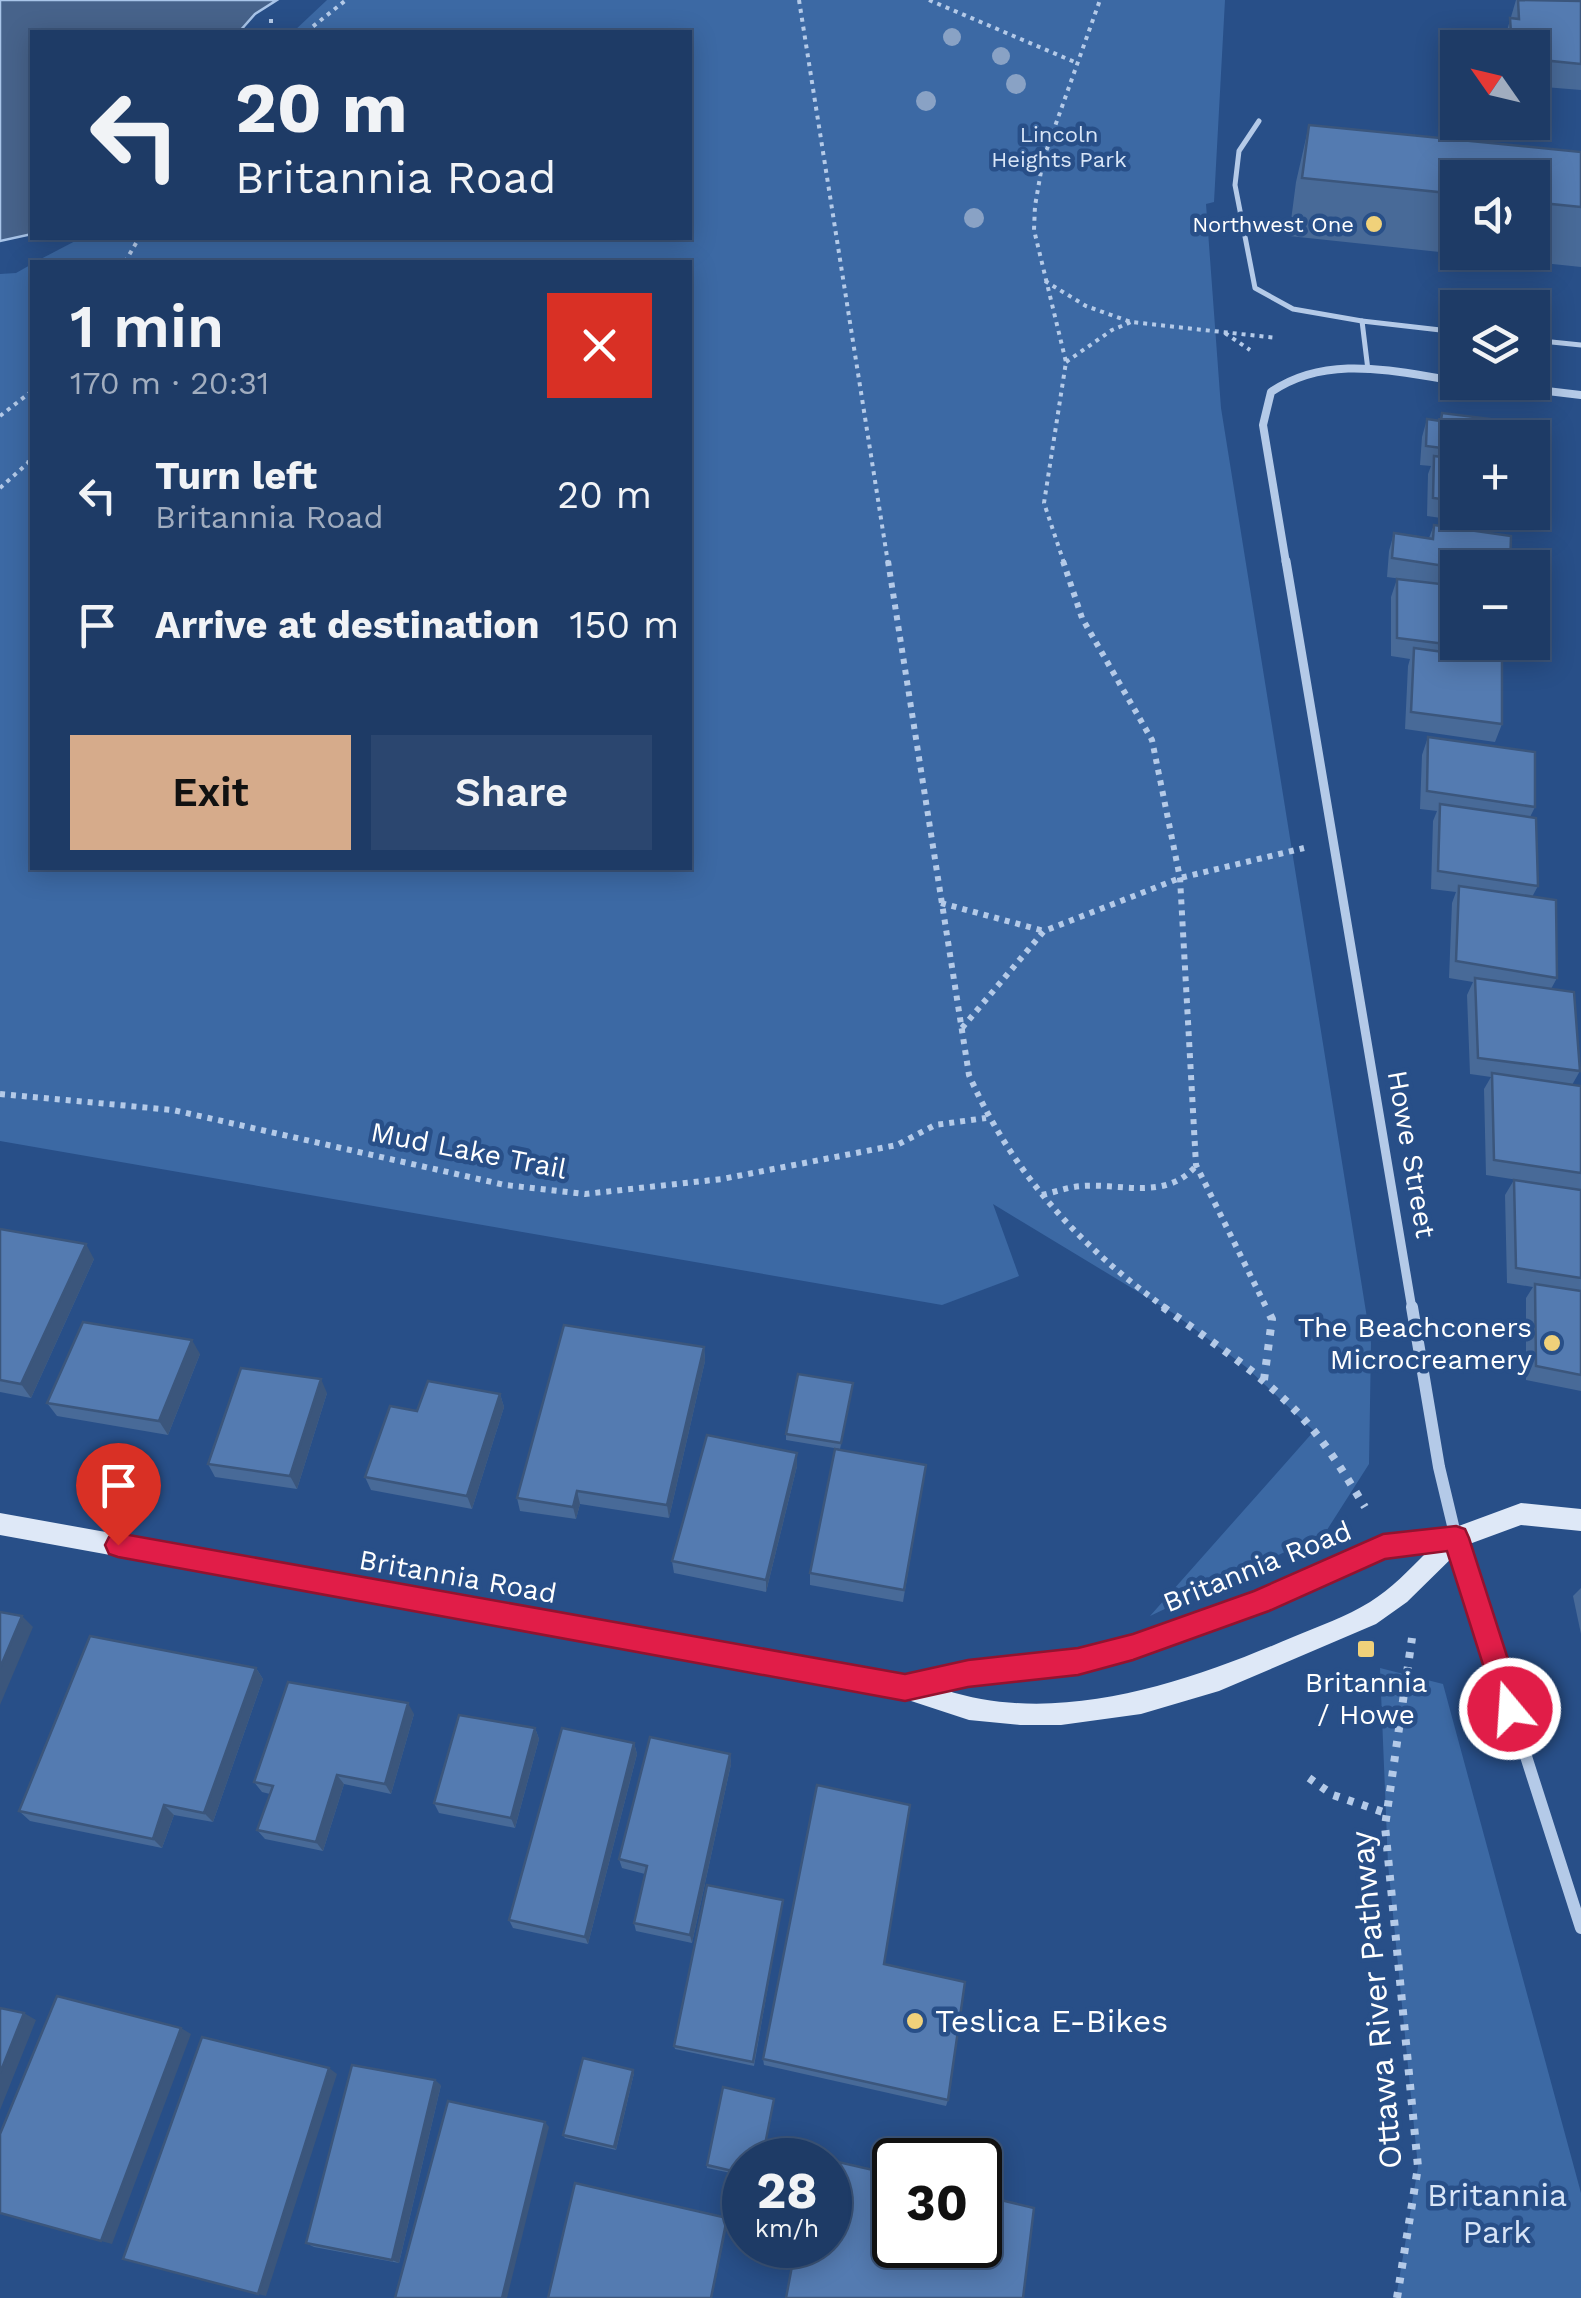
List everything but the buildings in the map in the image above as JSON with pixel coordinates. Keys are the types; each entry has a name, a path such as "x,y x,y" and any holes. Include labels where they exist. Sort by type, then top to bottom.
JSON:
{"street":[{"name":"Howe Street","path":"1368,370 1312,370 1283,381 1266,401 1263,425 1435,1444 1456,1538 1581,1928"},
{"path":"1368,370 1440,379"},
{"path":"1550,391 1581,395"},
{"name":"Britannia Road","path":"905,1688 968,1674 1078,1662 1133,1647 1259,1602 1383,1546 1456,1538 1520,1514 1581,1520"},
{"name":"Britannia Road","path":"0,1524 905,1688 974,1710 1038,1715 1081,1713 1186,1692 1249,1669 1376,1611 1399,1595 1456,1538"}],"lane":[{"path":"1258,121 1240,151 1235,185 1254,288 1293,309 1440,330"},
{"path":"1362,321 1368,370"},
{"path":"1550,342 1581,346"}],"path":[{"path":"308,30 346,0"},
{"path":"800,0 969,1075 986,1118 1042,1196 1102,1260 1264,1382 1301,1415 1334,1455 1365,1507"},
{"path":"930,0 1077,63"},
{"path":"1100,0 1043,160 1034,206 1034,230 1044,281 1066,362 1044,504 1082,618 1152,740 1180,878 1196,1165 1272,1319 1264,1382"},
{"path":"271,19 271,30"},
{"path":"1044,281 1086,306 1131,322 1285,340"},
{"path":"1066,362 1112,330 1131,322"},
{"path":"1224,332 1250,350"},
{"path":"0,416 30,393"},
{"path":"0,488 30,457"},
{"path":"962,1028 1044,931 1180,878 1302,848 1335,847"},
{"path":"941,903 1044,931"},
{"name":"Mud Lake Trail","path":"0,1094 173,1110 505,1185 584,1194 722,1179 897,1145 935,1125 986,1118"},
{"path":"1042,1196 1080,1186 1171,1186 1189,1178 1196,1165"},
{"name":"Ottawa River Pathway","path":"1396,2298 1418,2167 1386,1812 1412,1638"},
{"path":"1309,1778 1333,1796 1386,1812"}],"green space":[{"name":"Lincoln Heights Park","path":"327,0 1225,0 1214,202 1206,204 1221,408 1371,1343 1369,1464 1325,1533 1150,1616 1314,1431 1246,1367 1173,1313 993,1204 1019,1276 942,1305 0,1141 0,274 16,273 30,265 30,870 692,870 692,260 39,260 77,240 692,240 692,30 295,30"},
{"name":"Britannia Park","path":"1380,1668 1443,1684 1581,2193 1581,2298 1396,2298 1418,2167 1388,1864"}],"shaded area":[{"path":"0,0 277,0 255,14 241,30 30,30 30,234 0,241"}],"place":[{"name":"Northwest One","path":"1374,224"},
{"name":"The Beachconers Microcreamery","path":"1552,1343"},
{"name":"Britannia / Howe","path":"1366,1649"},
{"name":"Teslica E-Bikes","path":"915,2021"}],"route":[{"path":"118,1545 905,1688 968,1674 1078,1662 1133,1647 1259,1602 1383,1546 1456,1538 1510,1709"}]}
